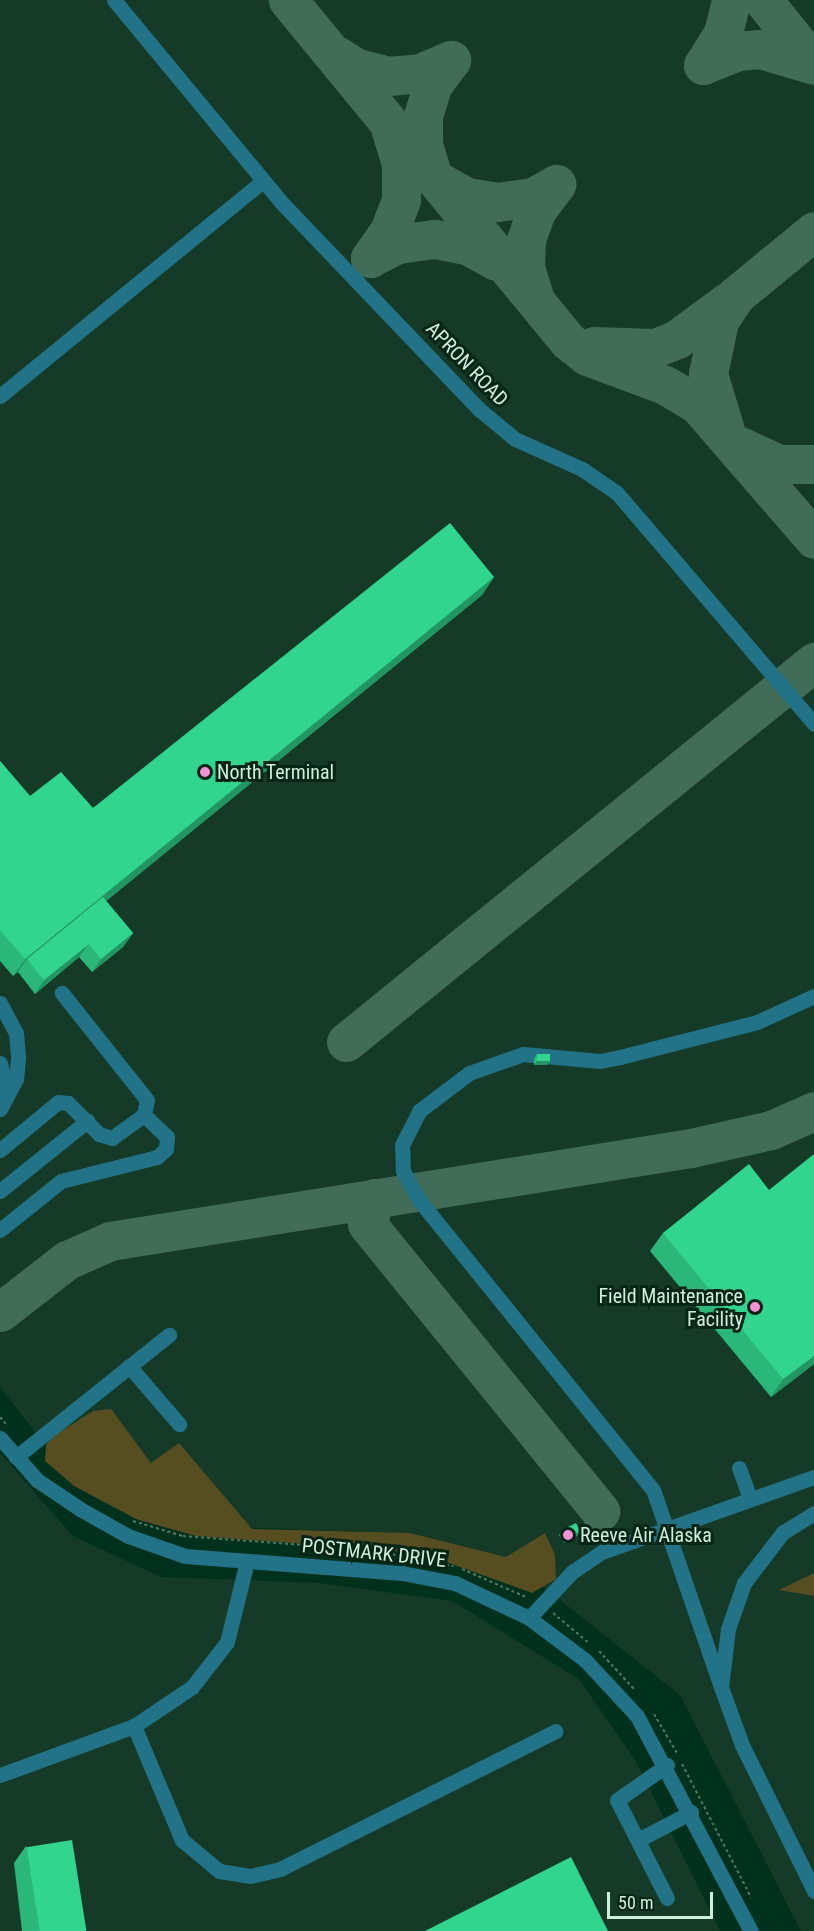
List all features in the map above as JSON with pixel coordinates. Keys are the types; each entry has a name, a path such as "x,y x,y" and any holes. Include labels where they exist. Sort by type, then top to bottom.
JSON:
{"street":[{"name":"APRON ROAD","path":"114,0 263,181 491,420 526,445 592,475 621,496 814,724"},
{"path":"0,396 263,181"},
{"path":"0,1150 58,1102 68,1103 87,1121 112,1138 144,1114 147,1100 62,993"},
{"path":"814,996 757,1022 620,1057 600,1061 523,1054 454,1082 415,1116 404,1137 403,1171 416,1196 638,1467 668,1528 742,1745 814,1891"},
{"path":"0,1003 16,1033 18,1050 4,1103"},
{"path":"0,1064 4,1103"},
{"path":"0,1230 61,1181 157,1157 166,1149 167,1137 144,1114"},
{"path":"0,1191 87,1121"},
{"path":"21,1451 169,1335"},
{"path":"129,1366 178,1424"},
{"name":"POSTMARK DRIVE","path":"0,1438 21,1451 37,1480 128,1536 185,1556 455,1583 529,1618 565,1643 617,1692 666,1765 751,1931"},
{"path":"739,1468 750,1499"},
{"path":"529,1618 596,1555 814,1476"},
{"path":"721,1687 728,1629 744,1583 783,1532 814,1512"},
{"path":"0,1775 134,1726 167,1707 212,1667 237,1616 247,1561"},
{"path":"134,1726 182,1840 219,1871 250,1876 280,1869 555,1731"},
{"path":"666,1765 617,1800 667,1898"},
{"path":"638,1840 691,1812"}],"path":[{"path":"0,1418 21,1451"},
{"path":"126,1519 183,1536 424,1558 474,1572 542,1604 613,1664 635,1691"},
{"path":"650,1709 752,1899"}],"shaded area":[{"path":"0,0 814,0 814,1931 801,1931 680,1695 506,1557 410,1533 220,1527 115,1506 38,1436 0,1387"},
{"path":"111,1409 151,1463 179,1443 252,1529 410,1533 506,1557 545,1533 555,1555 556,1579 532,1593 438,1559 388,1550 196,1536 136,1519 74,1486 45,1461 46,1445 55,1435 93,1411"},
{"path":"0,1453 73,1536 161,1577 320,1583 452,1601 579,1679 635,1760 720,1931 0,1931"},
{"path":"814,1573 814,1596 779,1590"}],"building":[{"name":"North Terminal","path":"450,523 494,577 25,959 0,930 0,761 30,796 61,772 93,808"},
{"path":"103,897 133,933 101,959 89,944 44,980 27,959"},
{"path":"537,1054 550,1054 550,1061 537,1061"},
{"name":"Field Maintenance Facility","path":"814,1154 814,1356 783,1379 663,1233 749,1164 769,1190"},
{"path":"576,1523 580,1531 567,1538 563,1530"},
{"path":"72,1840 86,1931 40,1931 27,1847"},
{"path":"571,1857 608,1931 425,1931"}],"taxiway":[{"path":"288,0 568,341 587,356 665,385 698,405 814,539"},
{"path":"703,65 723,33 731,0"},
{"path":"763,0 814,64"},
{"path":"703,65 737,51 760,49 814,65"},
{"path":"336,55 357,68 388,76 420,73 451,60"},
{"path":"432,174 423,145 423,116 433,84 451,60"},
{"path":"391,131 401,164 401,200 389,231 370,258 398,244 435,239 467,245 496,261"},
{"path":"438,181 467,197 497,202 533,197 556,184"},
{"path":"535,300 525,267 526,240 536,211 556,184"},
{"path":"725,430 708,374 719,321 735,296 814,231"},
{"path":"594,346 655,348 677,339 727,302"},
{"path":"740,446 779,464 814,464"},
{"path":"346,1042 814,662"},
{"path":"0,1312 67,1260 110,1241 691,1148 771,1130 814,1111"},
{"path":"375,1198 367,1224 600,1511"}],"place":[{"name":"North Terminal","path":"205,772"},
{"name":"Field Maintenance Facility","path":"755,1307"},
{"name":"Reeve Air Alaska","path":"568,1535"}]}
